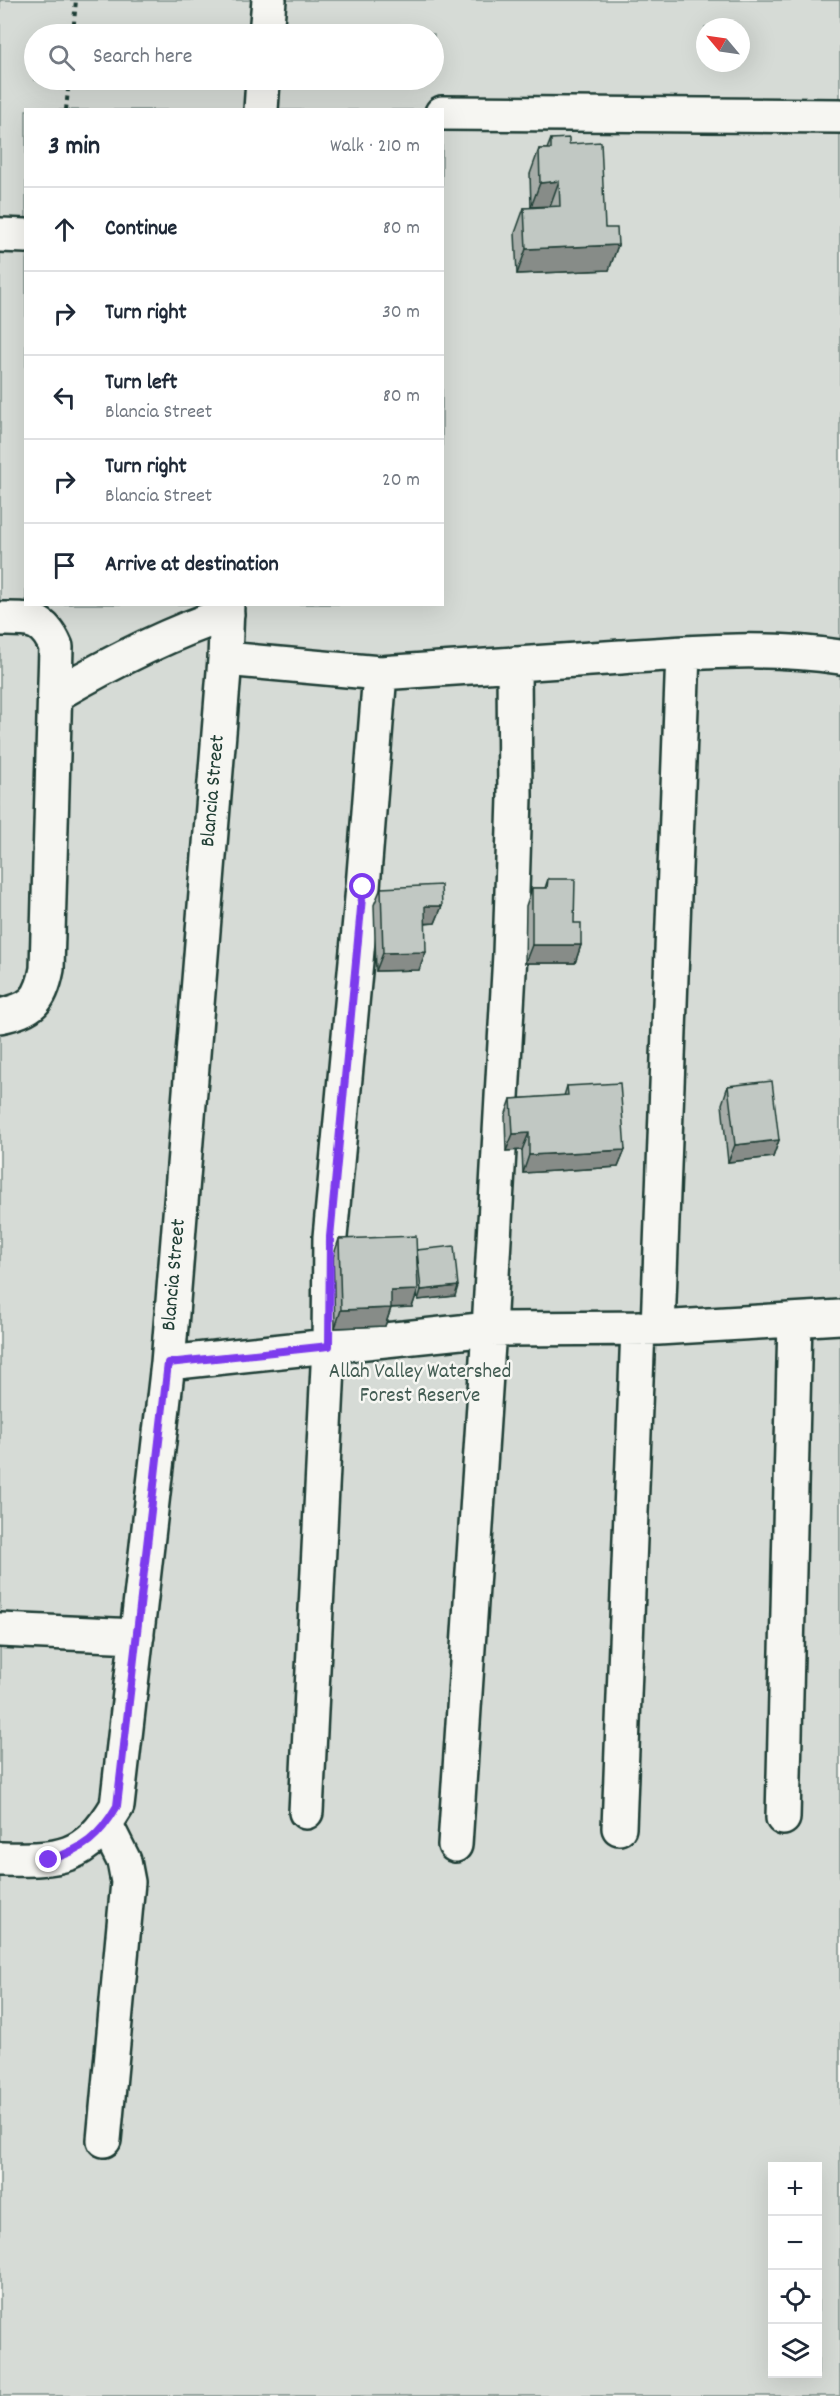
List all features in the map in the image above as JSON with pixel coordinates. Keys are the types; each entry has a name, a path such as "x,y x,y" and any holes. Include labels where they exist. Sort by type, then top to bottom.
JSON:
{"street":[{"path":"267,24 269,0"},
{"path":"261,108 262,90"},
{"path":"444,113 840,116"},
{"path":"0,235 24,236"},
{"path":"55,695 110,663 227,609"},
{"name":"Blancia Street","path":"0,1858 49,1860 71,1853 90,1842 106,1825 117,1806 168,1363 225,659 227,609"},
{"path":"0,619 30,619 49,630 56,647 47,969 43,990 33,1003 20,1012 0,1016"},
{"path":"225,659 380,673 683,653 773,651 806,652 840,657"},
{"path":"619,1828 683,653"},
{"path":"455,1845 489,1329 513,880 514,664"},
{"path":"306,1812 329,1346 330,1237 363,887 380,673"},
{"path":"168,1363 489,1329 648,1328 840,1317"},
{"path":"783,1818 795,1320"},
{"path":"0,1629 136,1636"},
{"path":"104,2140 128,1882 124,1861 106,1825"}],"path":[{"path":"74,24 76,0"},
{"path":"66,108 68,90"}],"green space":[{"name":"Allah Valley Watershed Forest Reserve","path":"0,0 840,0 840,2396 0,2396"}],"building":[{"path":"569,138 569,144 601,142 605,228 617,228 618,245 526,249 524,208 560,206 559,181 540,183 539,149 551,149 551,139"},
{"path":"548,879 575,879 574,923 581,923 581,945 532,945 532,888 547,888"},
{"path":"441,885 442,906 425,906 426,952 383,953 381,888"},
{"path":"772,1081 779,1140 735,1145 728,1086"},
{"path":"620,1083 625,1150 529,1155 529,1133 513,1134 511,1099 568,1095 567,1086"},
{"path":"416,1236 418,1290 391,1291 391,1308 341,1310 339,1239"},
{"path":"454,1246 458,1286 421,1290 417,1250"}],"route":[{"path":"49,1860 71,1853 90,1842 106,1825 117,1806 168,1363 329,1346 330,1237 363,887"}]}
